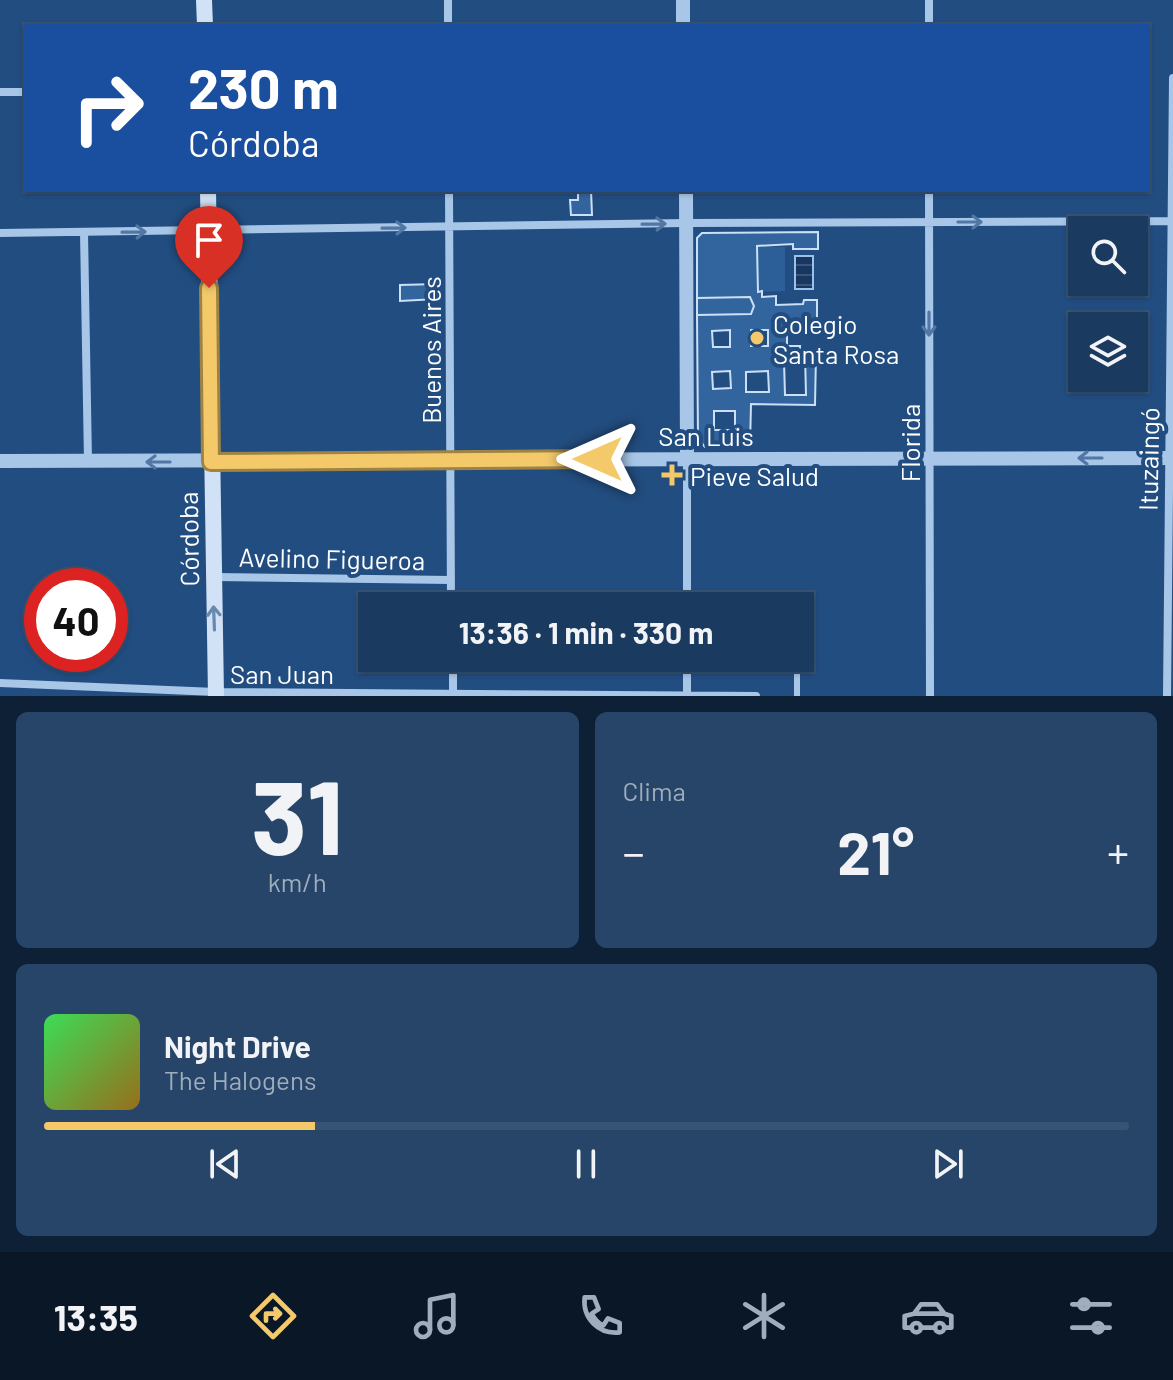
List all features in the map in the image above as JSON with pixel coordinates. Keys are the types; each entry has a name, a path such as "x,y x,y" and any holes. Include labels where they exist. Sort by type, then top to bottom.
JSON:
{"main road":[{"path":"204,0 205,24"},
{"name":"Córdoba","path":"208,192 216,694"}],"street":[{"path":"448,0 448,24"},
{"path":"683,0 683,24"},
{"path":"929,0 929,24"},
{"name":"Ituzaingó","path":"1167,696 1173,78"},
{"path":"0,92 24,92"},
{"name":"Buenos Aires","path":"449,192 451,592"},
{"path":"686,192 687,592"},
{"name":"Florida","path":"929,192 930,696"},
{"path":"0,233 686,223 1173,221"},
{"path":"84,232 88,461"},
{"name":"San Luis","path":"0,461 1170,458"},
{"name":"Avelino Figueroa","path":"213,577 451,580"},
{"path":"453,672 453,695"},
{"path":"687,672 687,695"},
{"name":"San Juan","path":"0,683 216,694 756,696"}],"lane":[{"path":"797,672 797,696"}],"shaded area":[{"path":"758,247 785,247 785,291 758,292"},
{"path":"795,256 813,256 813,289 795,289"}],"building":[{"path":"578,192 591,192 592,215 571,215 570,200 578,200"},
{"name":"Colegio Santa Rosa","path":"818,232 818,249 793,249 793,244 757,246 758,292 762,291 762,297 776,296 776,305 817,300 817,322 787,328 787,346 800,346 800,360 784,361 785,395 806,395 805,354 816,354 815,405 751,404 750,447 705,447 698,439 697,315 751,314 754,306 750,297 697,298 697,238 702,233","holes":["730,330 730,347 713,347 712,331","751,330 768,330 768,346 751,346","730,371 731,388 713,389 712,372","768,371 769,392 746,392 746,372","714,411 735,411 735,430 714,430"]},
{"path":"437,284 437,299 400,301 400,285"},
{"path":"750,297 754,306 751,314 697,315 697,298"}],"place":[{"name":"Colegio Santa Rosa","path":"757,338"},
{"name":"Pieve Salud","path":"672,475"}],"route":[{"path":"209,288 211,462 598,459"}]}
